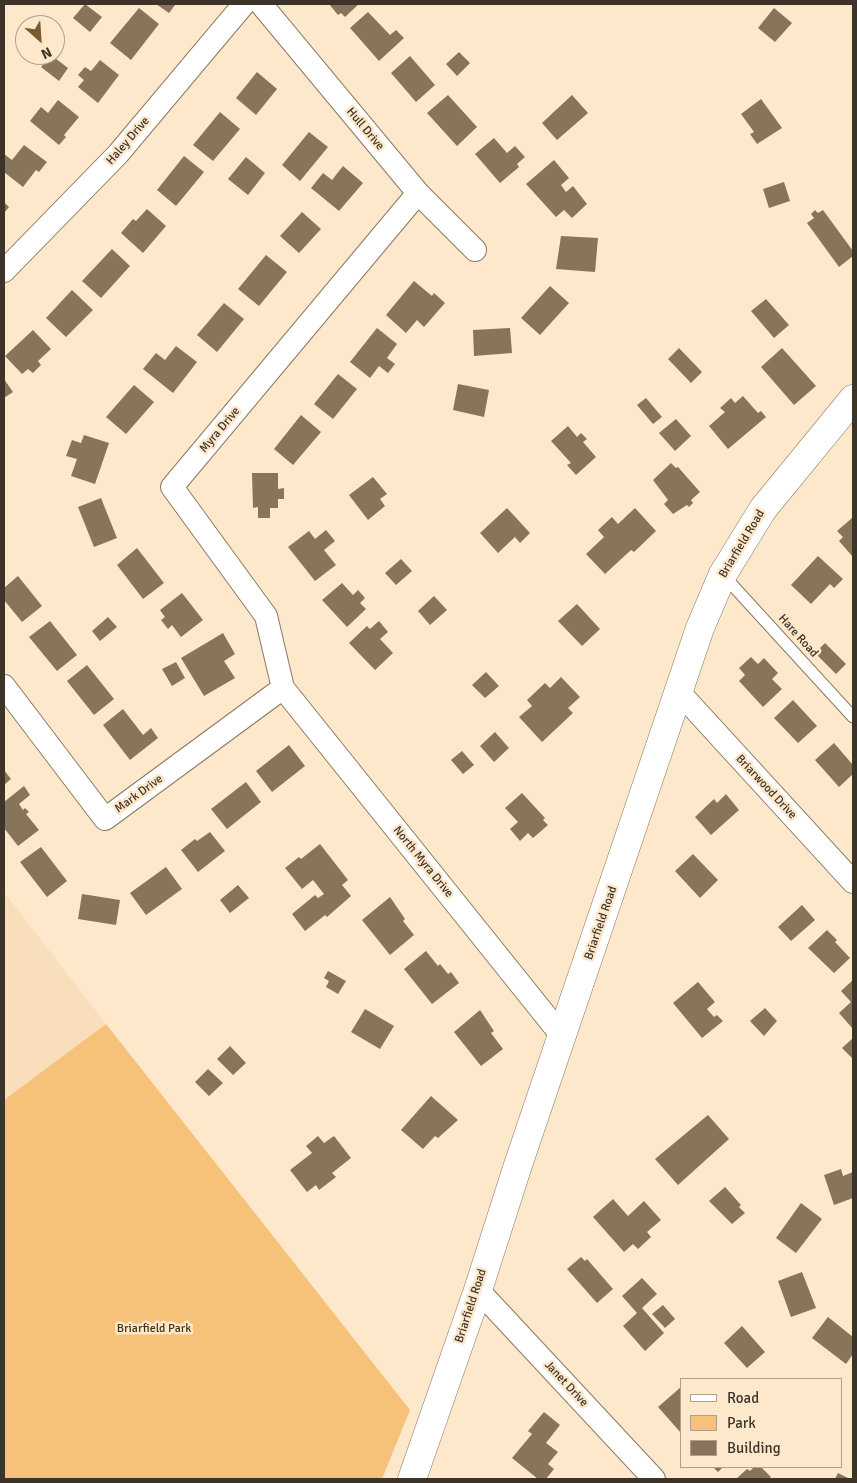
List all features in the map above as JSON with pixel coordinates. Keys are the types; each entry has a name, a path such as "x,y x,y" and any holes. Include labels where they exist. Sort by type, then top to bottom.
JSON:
{"main road":[{"name":"Briarfield Road","path":"412,1479 478,1290 700,628 723,574 763,509 853,400"}],"street":[{"name":"Haley Drive","path":"4,271 118,154 244,4"},
{"name":"Hull Drive","path":"261,4 418,193 475,250"},
{"name":"Myra Drive","path":"283,688 266,616 172,487 418,193"},
{"name":"Mark Drive","path":"4,686 105,819 283,688"},
{"name":"North Myra Drive","path":"283,688 562,1036"},
{"name":"Briarwood Drive","path":"679,692 853,882"},
{"name":"Janet Drive","path":"478,1290 654,1479"}],"lane":[{"name":"Hare Road","path":"723,574 853,717"}],"shaded area":[{"path":"4,892 106,1024 4,1100"}],"green space":[{"name":"Briarfield Park","path":"106,1024 410,1410 382,1479 4,1479 4,1100"}],"building":[{"path":"85,4 102,17 90,32 73,18"},
{"path":"156,4 173,4 175,5 169,13"},
{"path":"329,4 359,4 345,17 341,13 338,15"},
{"path":"139,8 159,24 131,60 110,43"},
{"path":"774,8 792,23 775,42 758,28"},
{"path":"368,12 390,35 396,30 404,38 379,61 350,28"},
{"path":"459,52 470,63 457,76 446,64"},
{"path":"410,56 435,85 416,102 391,73"},
{"path":"100,60 119,75 98,103 78,87 84,80 78,75 85,67 91,71"},
{"path":"43,65 64,65 68,68 59,81 41,67"},
{"path":"257,72 277,89 256,115 236,98"},
{"path":"448,95 477,127 457,146 427,113"},
{"path":"572,95 588,113 557,140 542,123"},
{"path":"761,99 782,128 757,144 750,134 754,132 741,114"},
{"path":"58,100 79,117 64,135 66,137 59,145 30,121 41,107 48,113"},
{"path":"220,112 240,129 213,161 193,145"},
{"path":"309,132 328,147 300,181 282,165"},
{"path":"494,138 507,153 515,146 525,157 517,164 519,167 500,183 475,154"},
{"path":"24,145 47,162 39,172 36,170 23,187 4,172 4,154 12,160"},
{"path":"184,156 204,172 176,206 157,190"},
{"path":"246,157 265,173 248,195 228,179"},
{"path":"554,160 569,178 561,185 566,192 573,186 587,204 572,218 564,210 556,217 526,184"},
{"path":"343,166 363,183 339,211 311,188 323,173 332,180"},
{"path":"784,182 790,201 769,208 763,189"},
{"path":"4,202 9,207 4,213"},
{"path":"147,209 166,226 143,253 121,233 133,219 136,221"},
{"path":"815,210 818,213 823,210 853,251 853,256 839,267 807,223 814,218 811,214"},
{"path":"302,212 321,229 299,253 280,236"},
{"path":"561,236 598,238 595,272 556,269"},
{"path":"112,249 130,266 101,298 82,281"},
{"path":"266,255 287,272 259,306 238,289"},
{"path":"414,281 432,296 434,293 445,303 424,327 417,320 406,333 386,315"},
{"path":"550,286 569,303 540,335 521,318"},
{"path":"72,290 93,310 66,337 46,318"},
{"path":"766,299 789,325 774,338 751,311"},
{"path":"224,303 244,319 217,352 197,335"},
{"path":"377,328 397,344 387,358 395,364 388,373 379,366 370,378 350,362"},
{"path":"510,328 512,353 474,356 473,330"},
{"path":"33,330 51,349 38,361 41,365 33,373 28,369 22,374 5,356"},
{"path":"176,346 197,362 173,393 143,369 156,353 165,360"},
{"path":"679,348 702,372 691,383 668,359"},
{"path":"782,348 816,386 794,405 761,367"},
{"path":"338,374 357,389 333,419 314,404"},
{"path":"4,379 13,392 4,398"},
{"path":"458,384 489,390 484,417 453,410"},
{"path":"134,385 154,402 126,434 106,417"},
{"path":"743,396 758,413 761,411 766,417 728,449 709,426 725,412 720,408 731,398 735,403"},
{"path":"646,398 662,417 653,424 637,405"},
{"path":"301,415 321,432 293,465 274,449"},
{"path":"676,419 691,436 675,451 659,433"},
{"path":"568,426 577,437 581,433 587,439 583,442 596,457 576,475 567,465 571,463 551,441"},
{"path":"84,435 109,443 95,484 71,476 77,459 66,456 72,440 81,443"},
{"path":"671,463 676,468 678,467 700,492 691,500 693,503 689,507 687,505 673,514 664,504 668,500 653,480"},
{"path":"252,473 278,473 278,489 284,488 284,499 278,499 278,508 270,508 270,518 258,518 258,507 253,508"},
{"path":"373,477 387,494 380,499 385,506 368,520 349,495"},
{"path":"101,498 117,538 94,547 78,507"},
{"path":"507,508 530,533 520,543 515,537 498,553 480,533"},
{"path":"635,508 656,531 634,552 631,550 605,574 586,554 604,537 598,530 612,517 618,524"},
{"path":"852,518 853,557 839,541 843,537 837,531"},
{"path":"326,530 335,541 324,550 336,565 315,581 288,547 309,531 315,539"},
{"path":"137,548 164,583 143,599 117,565"},
{"path":"818,556 843,579 834,588 830,584 811,604 791,585"},
{"path":"401,559 412,571 396,585 385,573"},
{"path":"18,576 42,606 22,622 4,600 4,588"},
{"path":"342,583 353,595 358,590 365,598 360,603 366,609 347,627 322,600"},
{"path":"182,593 203,620 181,637 172,625 168,629 161,620 165,617 160,610"},
{"path":"434,596 447,610 430,625 418,611"},
{"path":"577,604 600,629 582,646 558,621"},
{"path":"108,617 117,627 100,641 92,631"},
{"path":"50,621 77,655 57,671 29,637"},
{"path":"379,621 388,632 380,639 393,653 375,670 349,643 367,626 370,629"},
{"path":"223,633 235,654 224,661 235,678 204,696 181,658"},
{"path":"825,643 846,664 836,674 815,653"},
{"path":"751,657 758,664 764,658 778,673 772,679 782,689 763,707 739,681 745,675 739,668"},
{"path":"176,662 185,678 172,686 162,669"},
{"path":"87,665 114,699 94,715 67,681"},
{"path":"486,672 499,686 485,698 472,685"},
{"path":"561,677 580,697 568,708 573,713 542,742 519,717 532,706 527,700 545,683 550,688"},
{"path":"793,700 817,726 798,743 774,718"},
{"path":"123,709 143,735 151,728 158,738 130,760 103,725"},
{"path":"495,732 509,748 494,762 480,746"},
{"path":"834,743 853,765 853,774 839,787 815,760"},
{"path":"289,745 305,766 272,792 256,771"},
{"path":"462,751 474,765 463,774 451,760"},
{"path":"4,770 11,779 4,785"},
{"path":"246,782 261,802 227,829 211,809"},
{"path":"24,786 30,795 19,804 23,810 25,808 29,812 26,814 39,830 18,846 4,828 4,802"},
{"path":"522,793 545,818 543,820 548,825 533,838 528,833 520,841 510,829 518,822 505,808"},
{"path":"726,794 739,810 711,835 695,817 714,799 717,803"},
{"path":"210,832 225,851 198,872 181,850 195,839 197,841"},
{"path":"320,844 348,880 342,885 351,896 327,917 325,915 305,931 292,914 315,895 318,898 324,894 313,880 302,889 285,868 299,857 301,859"},
{"path":"41,847 67,881 47,897 20,862"},
{"path":"693,854 718,880 700,898 675,871"},
{"path":"166,867 182,889 146,915 130,893"},
{"path":"238,885 249,898 230,913 220,900"},
{"path":"82,894 120,900 116,925 78,919"},
{"path":"390,897 405,919 403,921 414,935 390,955 362,920"},
{"path":"802,905 815,920 791,941 778,927"},
{"path":"827,930 850,958 834,973 808,948"},
{"path":"426,951 438,966 440,964 448,974 451,972 459,983 432,1004 404,969"},
{"path":"328,971 346,981 338,994 326,987 329,981 324,978"},
{"path":"853,980 853,1029 839,1013 851,1002 841,991"},
{"path":"698,982 715,1002 707,1009 714,1017 717,1015 723,1021 702,1038 673,1003"},
{"path":"765,1008 777,1021 764,1036 750,1021"},
{"path":"365,1009 394,1026 380,1049 351,1032"},
{"path":"480,1010 494,1031 491,1033 503,1049 481,1066 454,1032"},
{"path":"853,1038 853,1059 842,1048"},
{"path":"230,1046 246,1063 233,1075 217,1059"},
{"path":"208,1069 223,1083 209,1096 195,1082"},
{"path":"431,1096 458,1120 438,1138 435,1136 423,1149 401,1130"},
{"path":"708,1115 729,1139 678,1185 655,1159"},
{"path":"318,1136 324,1143 334,1136 351,1158 332,1173 336,1177 319,1190 316,1185 307,1192 290,1170 312,1153 306,1146"},
{"path":"841,1169 843,1176 853,1172 853,1198 834,1205 824,1175"},
{"path":"725,1187 741,1205 739,1207 745,1213 732,1224 709,1201"},
{"path":"613,1199 628,1216 644,1201 661,1220 647,1232 651,1237 638,1249 633,1244 624,1252 593,1217"},
{"path":"801,1203 822,1219 796,1253 776,1238"},
{"path":"581,1257 585,1261 587,1259 613,1289 597,1303 567,1269"},
{"path":"802,1272 816,1308 791,1317 778,1281"},
{"path":"642,1278 657,1294 642,1308 664,1333 645,1351 623,1326 637,1313 622,1296"},
{"path":"663,1305 675,1319 665,1328 652,1314"},
{"path":"828,1317 853,1337 853,1354 846,1364 812,1338"},
{"path":"742,1326 765,1352 747,1368 724,1343"},
{"path":"680,1388 680,1432 658,1407"},
{"path":"544,1412 560,1425 546,1443 558,1452 548,1464 554,1469 546,1479 538,1479 512,1458 532,1434 528,1431"},
{"path":"714,1468 722,1468 718,1472"},
{"path":"753,1468 762,1468 771,1477 768,1479 736,1479 747,1469 750,1471"},
{"path":"838,1473 850,1479 835,1479"}]}
